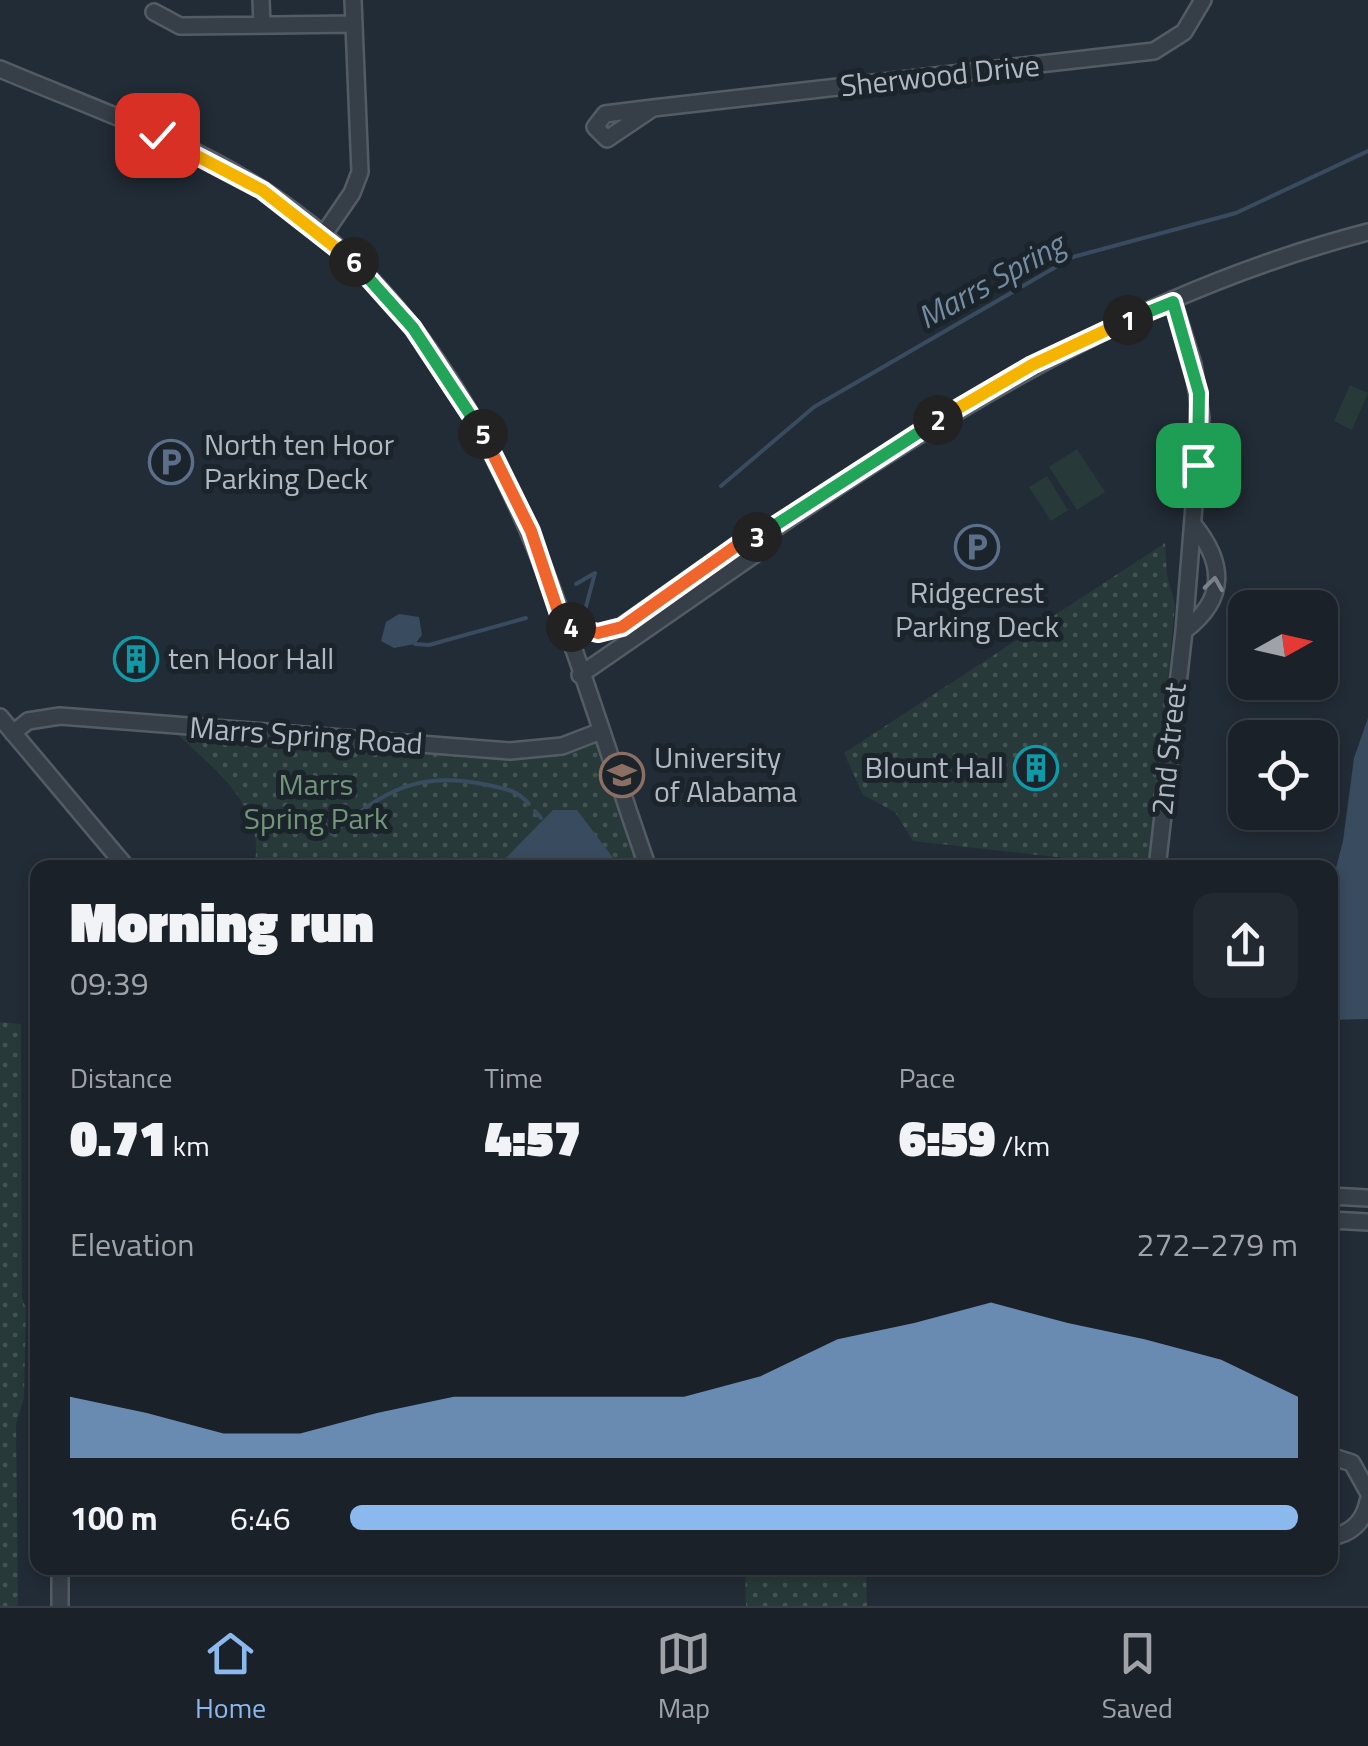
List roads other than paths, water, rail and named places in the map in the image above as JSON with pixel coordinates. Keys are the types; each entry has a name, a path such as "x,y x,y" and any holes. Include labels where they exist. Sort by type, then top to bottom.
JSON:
{"street":[{"path":"261,0 262,25"},
{"path":"324,234 352,192 360,172 352,0"},
{"name":"Sherwood Drive","path":"653,108 1154,51 1184,32 1202,0"},
{"path":"154,12 180,26 354,24"},
{"path":"0,69 207,157 324,234 395,306 475,420 531,531 645,860"},
{"path":"562,623 598,633 622,627 746,539 766,535 1004,381 1173,302 1330,242 1368,232"},
{"name":"2nd Street","path":"1158,860 1201,442 1199,393 1173,302"},
{"path":"1184,631 1205,615 1216,582 1213,549 1193,524"},
{"path":"580,676 755,554 766,535"},
{"path":"0,716 120,860"},
{"name":"Marrs Spring Road","path":"13,732 28,721 60,716 510,751 562,746 601,731"},
{"path":"1338,1196 1368,1198"},
{"path":"1338,1220 1368,1222"},
{"path":"1338,1459 1352,1464 1368,1492"},
{"path":"1338,1532 1360,1522 1368,1501"},
{"path":"60,1575 60,1606"}],"water":[{"path":"399,614 419,617 422,635 415,644 394,648 381,641 386,622"},
{"path":"1368,718 1368,1019 1338,1020 1338,860 1354,758"},
{"path":"553,810 577,810 615,860 504,860"}],"waterway":[{"name":"Marrs Spring","path":"721,486 814,407 1073,257 1236,213 1368,151"},
{"path":"576,584 595,573"},
{"path":"584,614 595,573"},
{"path":"415,644 429,645 526,618"},
{"path":"332,834 386,795 422,782 488,785 516,793 529,804"},
{"name":"Marrs Spring","path":"535,811 541,818"}],"place":[{"name":"North ten Hoor Parking Deck","path":"171,462"},
{"name":"Ridgecrest Parking Deck","path":"977,547"},
{"name":"ten Hoor Hall","path":"136,659"},
{"name":"Blount Hall","path":"1036,768"},
{"name":"University of Alabama","path":"622,775"}],"park label":[{"name":"Marrs Spring Park","path":"316,802"}]}
